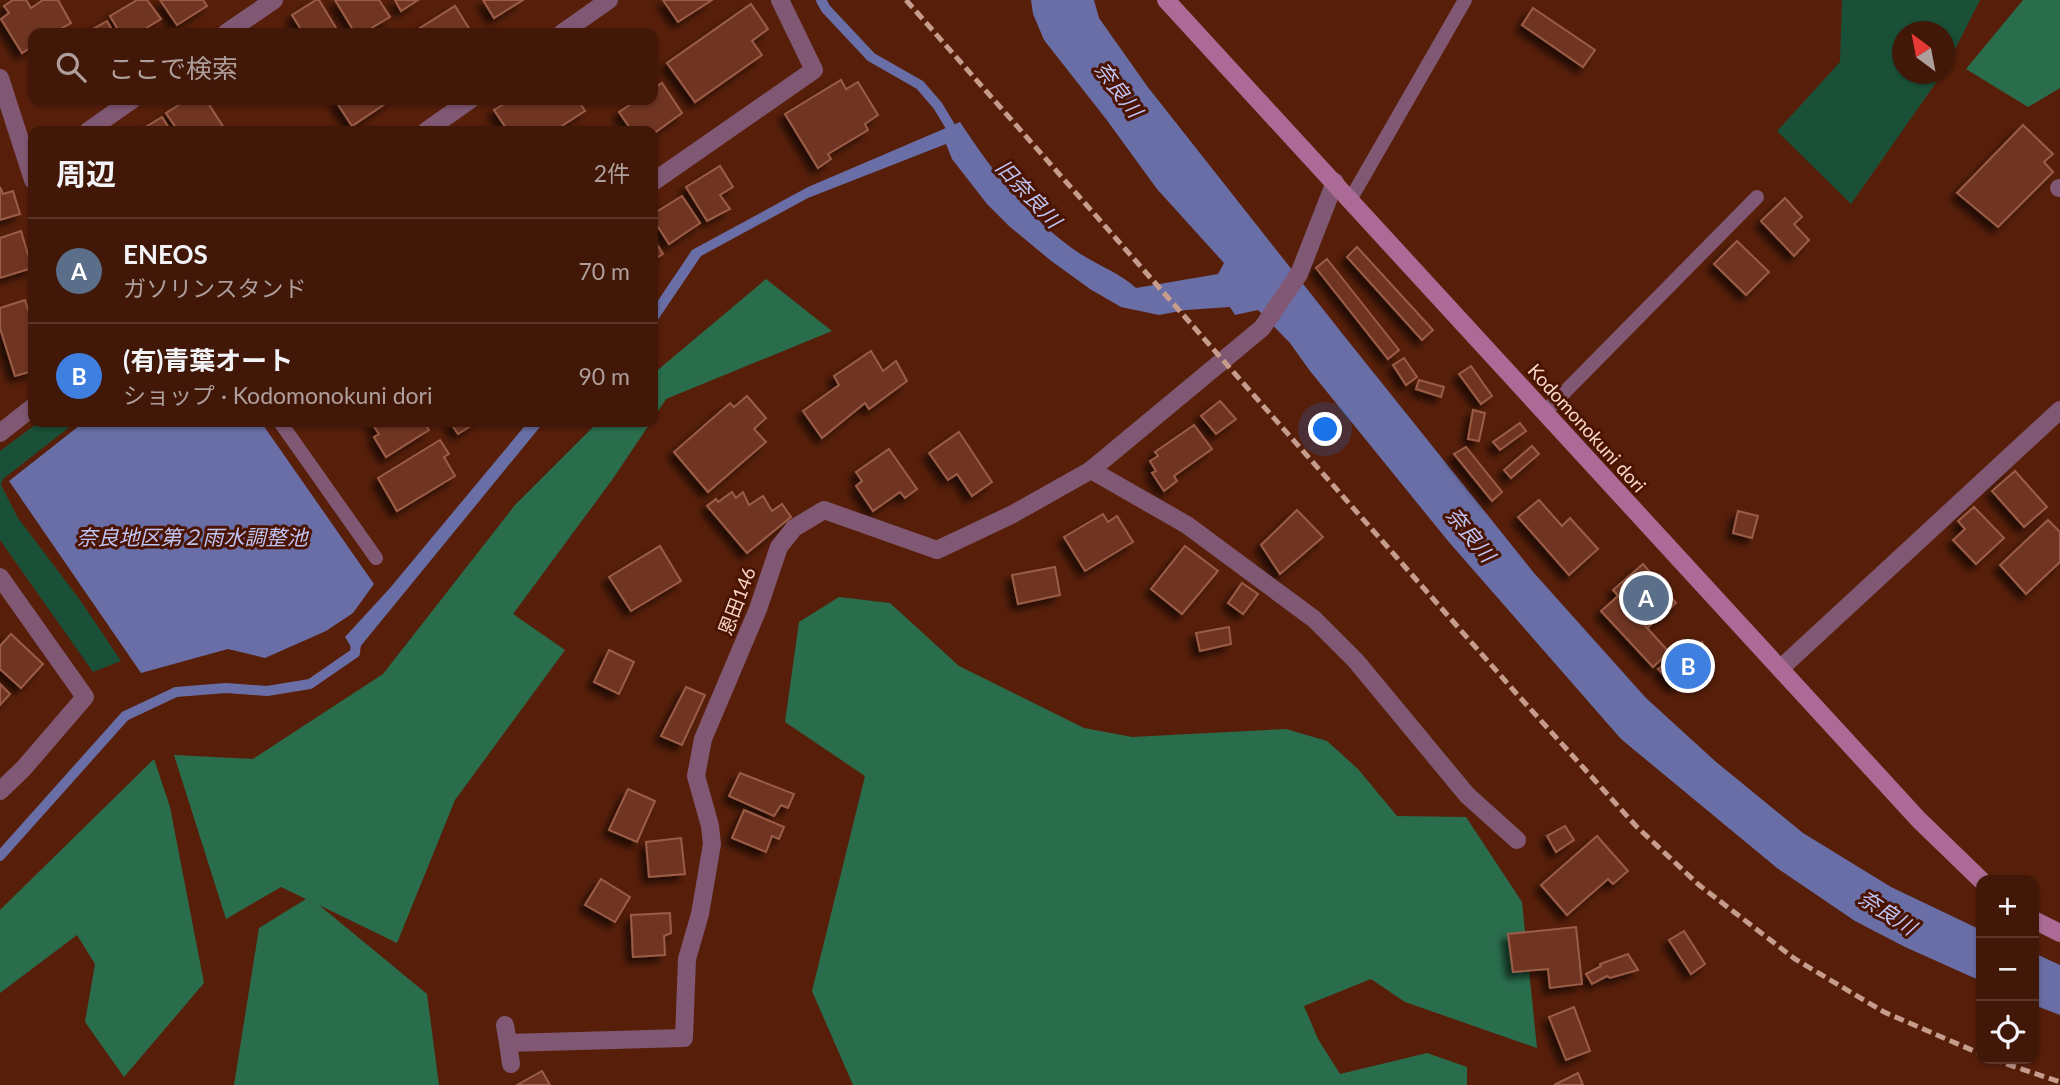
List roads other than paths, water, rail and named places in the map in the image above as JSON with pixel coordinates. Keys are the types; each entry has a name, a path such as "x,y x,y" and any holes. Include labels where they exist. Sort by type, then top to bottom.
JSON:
{"main road":[{"name":"Kodomonokuni dori","path":"1166,0 1919,820 1976,875"},
{"path":"2039,922 2060,933"}],"street":[{"path":"233,28 274,0"},
{"path":"569,28 609,0"},
{"path":"658,179 814,70 780,0"},
{"path":"0,78 28,162"},
{"path":"95,126 125,105"},
{"path":"433,126 463,105"},
{"name":"恩田146","path":"508,1043 684,1038 687,959 700,914 712,844 710,826 696,776 703,739 758,610 779,547 794,528 824,510 937,550 1013,514 1091,470 1262,328 1299,274 1335,182"},
{"path":"1780,669 2060,410"},
{"path":"0,433 28,411"},
{"path":"1091,470 1187,525 1314,619 1356,661 1467,795 1517,840"},
{"path":"0,577 85,697 23,769 0,791"},
{"path":"505,1025 511,1064"}],"lane":[{"path":"1350,200 1465,0"},
{"path":"1545,412 1757,197"},
{"path":"284,427 376,558"}],"water":[{"name":"奈良川","path":"1031,0 1094,0 1099,18 1147,86 1345,337 1534,573 1646,698 1715,761 1803,833 1891,887 1976,928 1976,979 1855,921 1777,868 1621,739 1448,541 1290,343 1258,310 1235,315 1230,307 1159,315 1121,307 1090,289 1009,226 987,204 952,159 946,144 808,198 701,256 658,320 658,301 692,250 808,187 960,122 998,175 1042,223 1076,251 1136,288 1218,274 1224,263 1157,189 1044,40 1033,14"},
{"name":"奈良地区第２雨水調整池","path":"78,427 264,427 374,584 353,613 326,631 265,658 228,649 141,673 9,481"},
{"path":"524,427 540,427 355,653 345,637 390,588"},
{"path":"2039,955 2060,965 2060,1015 2039,1007"}],"waterway":[{"name":"旧奈良川","path":"821,0 826,9 871,57 920,85 938,106 956,136"},
{"path":"0,856 125,716 176,692 226,688 267,691 310,684 355,653 356,642"}],"railway":[{"path":"906,0 1636,826 1699,885 1795,959 1884,1012 1976,1052"},
{"path":"2007,1064 2060,1082"}],"place":[{"name":"ENEOS","path":"1646,598"},
{"name":"(有)青葉オート","path":"1688,666"}]}
